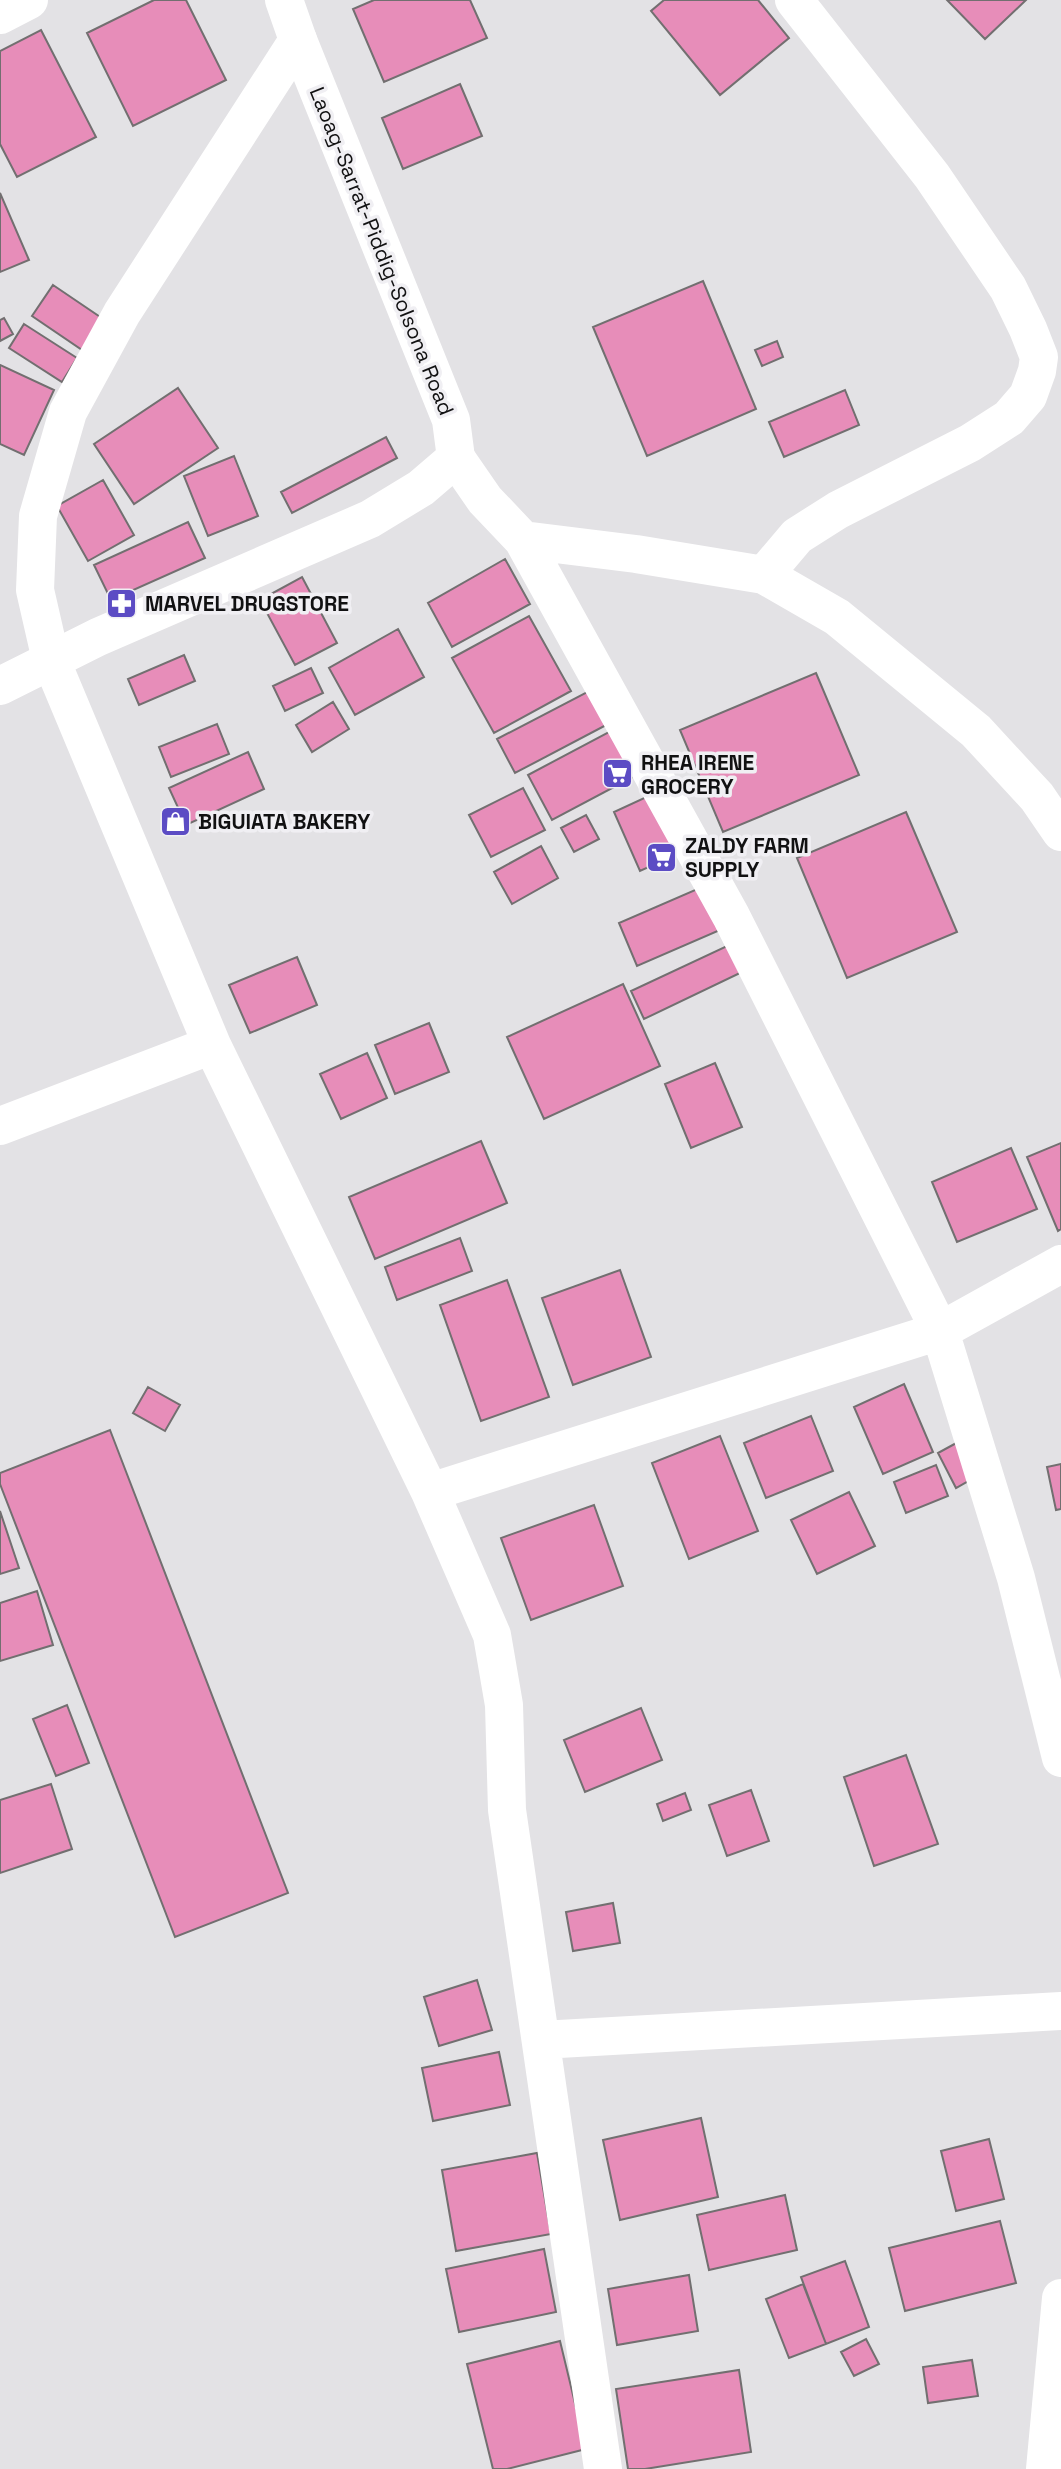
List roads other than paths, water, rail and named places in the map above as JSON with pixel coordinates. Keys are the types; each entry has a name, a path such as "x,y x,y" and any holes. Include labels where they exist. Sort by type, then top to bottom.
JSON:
{"street":[{"path":"0,15 29,0"},
{"name":"Laoag-Sarrat-Piddig-Solsona Road","path":"284,0 451,420 456,458"},
{"path":"764,575 797,536 807,529 838,510 970,443 1009,418 1028,396 1039,357 1008,288 932,176 794,0"},
{"path":"298,40 122,313 68,412 38,516 35,590 51,660 212,1045 430,1492 492,1635 504,1705 507,1810 603,2469"},
{"path":"0,686 97,637 370,519 421,488 456,458 485,500 523,540 731,916 940,1331 1016,1578 1061,1758"},
{"path":"523,540 636,554 764,575 837,617 976,731 1037,797 1061,832"},
{"path":"0,1126 212,1045"},
{"path":"430,1492 940,1331 1061,1264"},
{"path":"541,2040 1061,2011"},
{"path":"1045,2469 1061,2298"}],"place":[{"name":"MARVEL DRUGSTORE","path":"122,603"},
{"name":"RHEA IRENE GROCERY","path":"618,774"},
{"name":"BIGUIATA BAKERY","path":"175,821"},
{"name":"ZALDY FARM SUPPLY","path":"662,857"}]}
